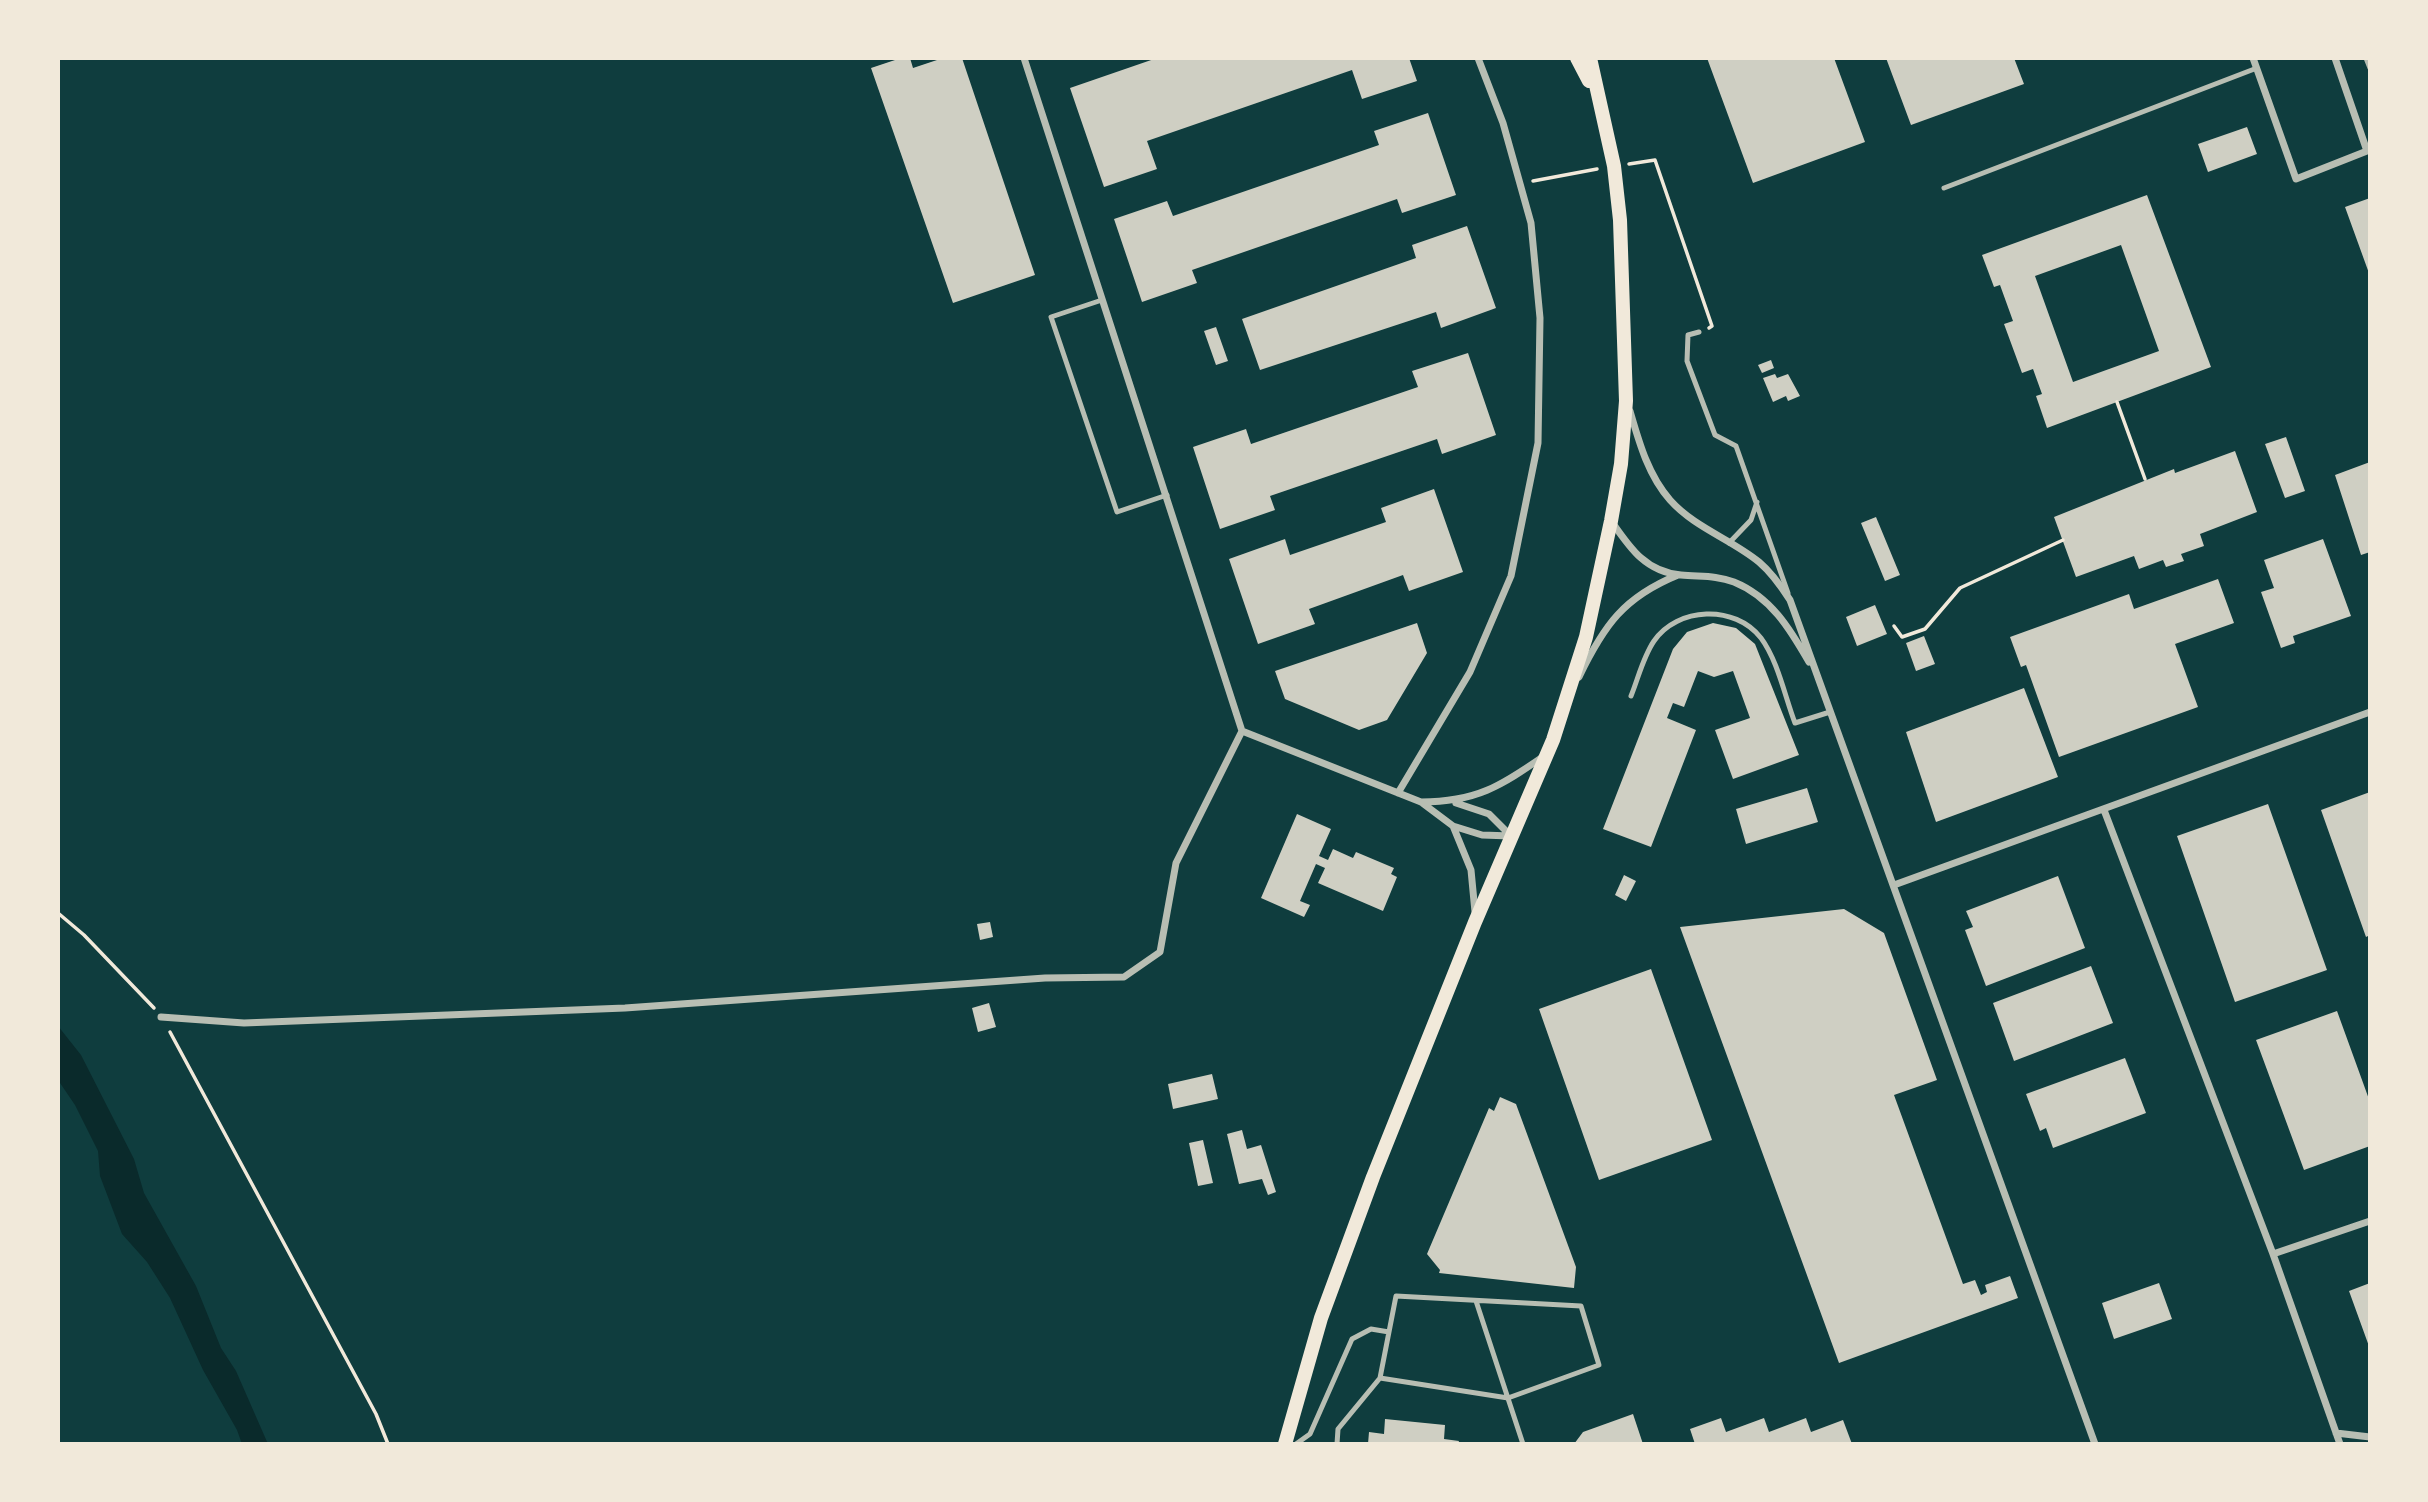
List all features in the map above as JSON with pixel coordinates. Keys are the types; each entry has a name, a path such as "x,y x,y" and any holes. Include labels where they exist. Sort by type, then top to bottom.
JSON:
{"main road":[{"path":"1577,58 1597,97"},
{"path":"1285,1444 1321,1318 1373,1177 1475,922 1553,740 1586,637 1621,464 1626,401 1620,220 1614,166 1590,58"}],"street":[{"path":"162,1017 244,1023 625,1008 1045,978 1124,977 1160,952 1176,863 1242,731 1024,58"},
{"path":"1398,793 1470,672 1511,576 1538,443 1540,318 1531,223 1503,123 1478,58"},
{"path":"2253,58 2295,178 2369,151 2335,58"},
{"path":"1626,401 1642,452 1657,482 1687,516 1758,561 1774,577 1790,600 2095,1444"},
{"path":"1611,522 1634,555 1651,566 1678,575 1707,576 1733,582 1758,595 1784,620 1818,678"},
{"path":"1553,740 1580,674 1612,620 1634,597 1678,575"},
{"path":"1894,885 2370,712"},
{"path":"1242,731 1421,802 1453,826 1482,835 1511,836"},
{"path":"1421,802 1453,802 1487,792 1547,754"},
{"path":"1453,802 1489,814 1511,836"},
{"path":"2104,810 2273,1254 2340,1444"},
{"path":"1453,826 1471,870 1476,891 1475,922"},
{"path":"2273,1254 2370,1221"},
{"path":"2336,1433 2370,1437"}],"lane":[{"path":"2367,58 2370,68"},
{"path":"1944,188 2257,68"},
{"path":"1102,300 1051,317 1117,512 1167,495"},
{"path":"1699,332 1688,335 1686,361 1716,435 1736,446 1790,600"},
{"path":"1729,543 1751,520 1757,502"},
{"path":"1631,696 1653,642 1668,625 1691,616 1718,614 1745,623 1763,641 1795,723 1830,712"},
{"path":"1337,1444 1338,1429 1380,1378 1396,1296 1581,1306 1599,1365 1508,1398 1380,1378"},
{"path":"1476,1301 1522,1444"},
{"path":"1296,1444 1310,1434 1352,1339 1371,1329 1389,1332"}],"path":[{"path":"1520,183 1655,160 1712,326 1699,332"},
{"path":"2118,402 2145,479"},
{"path":"1894,626 1902,637 1925,629 1960,588 2063,540"},
{"path":"58,913 84,934 162,1017 376,1415 388,1444"}],"water":[{"path":"58,1026 81,1055 134,1159 144,1193 196,1286 221,1348 236,1371 268,1444 242,1444 237,1430 203,1370 170,1298 147,1262 122,1234 100,1176 98,1151 75,1105 58,1080"}],"building":[{"path":"901,58 910,58 913,68 943,58 962,58 1035,275 953,303 871,68"},
{"path":"1157,58 1409,58 1417,81 1362,99 1352,70 1147,141 1157,169 1104,187 1070,88"},
{"path":"1707,58 1834,58 1865,142 1753,183"},
{"path":"1886,58 2014,58 2024,84 1911,125"},
{"path":"1428,113 1456,195 1402,213 1397,199 1192,270 1197,283 1142,302 1114,219 1167,201 1173,216 1379,145 1374,131"},
{"path":"2247,127 2257,154 2208,172 2198,144"},
{"path":"2147,195 2211,367 2047,428 2036,396 2042,394 2033,369 2022,373 2004,324 2013,321 2000,285 1994,287 1982,255","holes":["2121,245 2159,351 2073,382 2035,276"]},
{"path":"2370,198 2370,276 2345,207"},
{"path":"1467,226 1496,308 1441,328 1436,312 1260,370 1242,319 1416,258 1412,245"},
{"path":"1216,327 1228,361 1216,365 1204,331"},
{"path":"1468,353 1496,435 1442,454 1437,439 1270,496 1275,510 1220,529 1193,447 1246,429 1251,444 1418,387 1412,371"},
{"path":"1771,360 1774,368 1762,373 1758,365"},
{"path":"1775,374 1777,378 1788,374 1800,396 1788,401 1786,396 1773,402 1763,378"},
{"path":"2286,437 2305,491 2285,498 2265,444"},
{"path":"2235,451 2257,512 2200,534 2204,546 2181,554 2184,561 2166,567 2163,560 2139,569 2134,556 2076,577 2054,517 2174,469 2175,473"},
{"path":"2370,462 2370,552 2361,555 2335,475"},
{"path":"1434,489 1463,572 1409,591 1403,575 1309,609 1315,624 1258,644 1229,559 1285,539 1290,555 1386,522 1381,508"},
{"path":"1876,517 1900,575 1885,581 1861,523"},
{"path":"2323,539 2351,616 2293,636 2295,643 2281,648 2261,592 2274,588 2264,560"},
{"path":"2218,579 2234,623 2175,644 2198,707 2059,757 2026,665 2021,667 2010,637 2129,594 2134,609"},
{"path":"1875,605 1887,634 1857,646 1846,617"},
{"path":"1417,623 1427,653 1387,720 1359,730 1285,699 1275,671"},
{"path":"1713,623 1736,628 1755,644 1799,755 1733,779 1715,730 1750,718 1733,671 1714,677 1698,671 1684,707 1673,703 1667,718 1696,730 1651,847 1603,829 1673,649 1687,632"},
{"path":"1924,636 1935,664 1916,671 1906,643"},
{"path":"2024,688 2058,777 1936,822 1906,732"},
{"path":"1807,788 1818,822 1746,844 1736,809"},
{"path":"2370,792 2370,935 2366,937 2321,810"},
{"path":"2268,804 2327,970 2235,1002 2177,836"},
{"path":"1297,814 1331,829 1319,856 1328,860 1333,849 1353,858 1356,852 1394,868 1391,874 1397,877 1383,911 1318,883 1325,868 1316,864 1300,901 1310,905 1304,917 1261,898"},
{"path":"1624,875 1636,881 1626,901 1615,895"},
{"path":"2058,876 2085,948 1986,986 1965,930 1973,927 1966,911"},
{"path":"1844,909 1884,933 1937,1080 1894,1095 1963,1284 1975,1280 1981,1295 1987,1292 1985,1285 2010,1276 2018,1298 1839,1363 1680,927"},
{"path":"990,922 993,937 980,940 977,924"},
{"path":"2091,966 2113,1023 2014,1061 1993,1003"},
{"path":"1651,969 1712,1140 1599,1180 1539,1009"},
{"path":"989,1003 996,1027 978,1032 972,1008"},
{"path":"2337,1011 2370,1102 2370,1146 2304,1170 2256,1040"},
{"path":"2125,1058 2146,1113 2053,1148 2046,1128 2040,1131 2026,1094"},
{"path":"1212,1074 1218,1099 1173,1109 1168,1084"},
{"path":"1500,1097 1516,1104 1576,1267 1574,1288 1439,1273 1440,1270 1427,1254 1489,1108 1494,1111"},
{"path":"1242,1130 1247,1149 1261,1145 1276,1192 1268,1195 1262,1179 1239,1184 1227,1134"},
{"path":"1203,1140 1213,1183 1198,1186 1189,1143"},
{"path":"2159,1283 2172,1319 2114,1339 2102,1303"},
{"path":"2370,1283 2370,1349 2349,1291"},
{"path":"1633,1414 1643,1444 1574,1444 1583,1432"},
{"path":"1721,1418 1726,1432 1764,1418 1769,1432 1806,1418 1811,1432 1843,1420 1852,1444 1695,1444 1690,1429"},
{"path":"1385,1419 1445,1425 1444,1439 1459,1441 1458,1444 1368,1444 1369,1432 1384,1434"}]}
